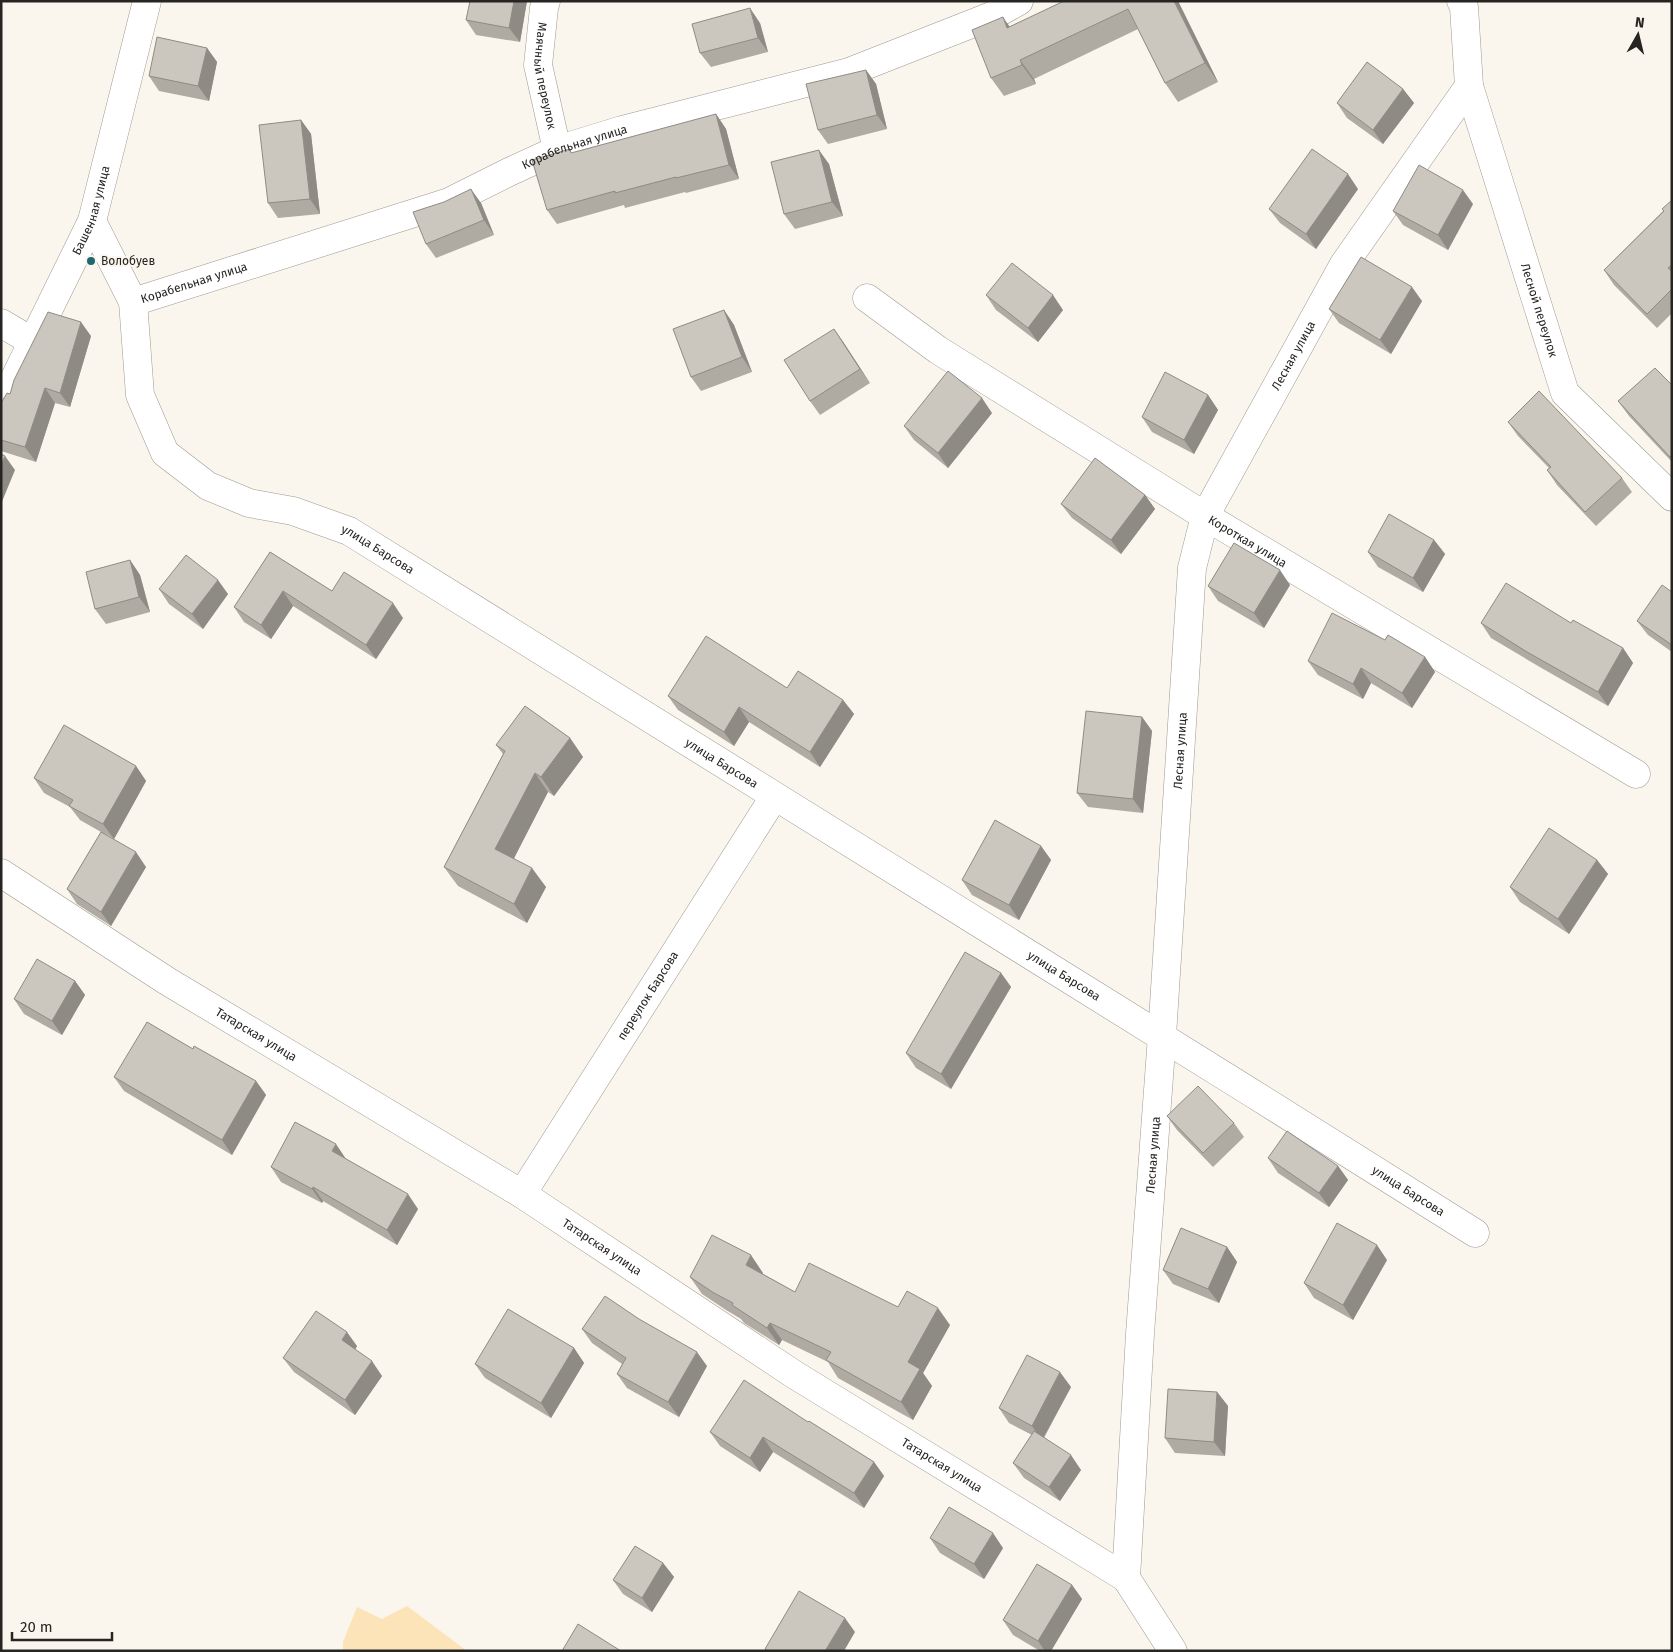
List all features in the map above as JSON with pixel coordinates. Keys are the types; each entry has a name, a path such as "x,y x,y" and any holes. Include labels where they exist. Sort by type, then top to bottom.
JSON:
{"street":[{"name":"Башенная улица","path":"1,406 92,220 147,1"},
{"name":"Маячный переулок","path":"546,1 538,65 557,150"},
{"name":"Корабельная улица","path":"133,302 449,202 557,150 622,130 849,72 994,15 1019,1"},
{"path":"1461,1 1464,7 1468,86"},
{"name":"Лесной переулок","path":"1468,86 1565,393 1672,497"},
{"name":"Лесная улица","path":"1126,1578 1140,1334 1162,1036 1192,568 1204,516 1344,264 1468,86"},
{"name":"улица Барсова","path":"92,220 133,302 140,395 165,453 208,486 248,503 293,510 349,531 774,797 1162,1036 1475,1233"},
{"name":"Короткая улица","path":"866,298 938,350 1204,516 1636,774"},
{"path":"1,322 33,342"},
{"name":"переулок Барсова","path":"522,1194 774,797"},
{"name":"Татарская улица","path":"1,873 167,981 522,1194 795,1375 1126,1578 1174,1651"}],"shaded area":[{"path":"407,1606 467,1651 343,1651 343,1642 357,1607 382,1619"}],"building":[{"path":"470,1 514,1 509,28 466,20"},
{"path":"1064,1 1174,1 1205,63 1165,83 1128,9 1020,60 1022,65 991,78 972,30 1003,17 1007,28"},
{"path":"750,8 758,38 700,53 692,24"},
{"path":"157,37 207,48 198,86 149,76"},
{"path":"1367,62 1403,89 1373,130 1337,103"},
{"path":"866,70 877,115 818,130 806,84"},
{"path":"716,114 729,165 615,193 615,191 547,210 532,160 570,149 571,153"},
{"path":"301,120 310,199 268,203 259,125"},
{"path":"1312,149 1348,174 1306,234 1269,209"},
{"path":"819,150 832,202 784,214 771,162"},
{"path":"1419,165 1463,190 1438,235 1393,211"},
{"path":"471,189 484,220 426,244 413,212 444,202"},
{"path":"1672,200 1672,265 1668,268 1672,271 1672,289 1647,314 1604,270 1664,211 1662,209"},
{"path":"1361,257 1412,287 1380,340 1329,309"},
{"path":"1012,263 1053,295 1028,328 986,295"},
{"path":"724,310 742,357 691,377 673,329"},
{"path":"48,312 81,322 60,393 45,388 25,447 1,440 1,403 7,393 10,394 14,380"},
{"path":"834,329 860,369 810,401 784,360"},
{"path":"1655,368 1672,385 1672,456 1670,457 1618,401"},
{"path":"948,371 982,398 938,453 904,426"},
{"path":"1165,372 1208,395 1184,440 1142,417"},
{"path":"1539,391 1622,478 1585,512 1547,470 1551,467 1508,422"},
{"path":"1,454 5,456 1,465"},
{"path":"1095,458 1145,495 1111,540 1061,504"},
{"path":"1389,514 1434,540 1413,578 1368,552"},
{"path":"1234,543 1280,570 1254,613 1208,586"},
{"path":"270,552 332,591 344,572 393,603 366,645 283,591 261,625 234,607"},
{"path":"186,555 218,580 192,614 159,589"},
{"path":"130,560 139,597 95,609 86,572"},
{"path":"1506,583 1571,623 1573,620 1623,648 1598,692 1527,652 1481,623"},
{"path":"1662,585 1672,592 1672,645 1637,621"},
{"path":"1332,613 1385,640 1388,635 1425,657 1402,693 1361,668 1353,684 1308,661"},
{"path":"706,636 787,688 798,671 843,700 810,752 739,707 724,732 668,696"},
{"path":"525,706 570,738 541,777 535,773 495,849 532,868 514,904 444,867 505,751 496,745"},
{"path":"1086,711 1142,717 1133,799 1077,793"},
{"path":"64,725 136,766 103,824 69,806 73,800 34,778"},
{"path":"995,820 1041,846 1009,905 962,880"},
{"path":"1549,828 1597,860 1558,919 1510,887"},
{"path":"101,832 136,852 101,912 67,889"},
{"path":"965,952 1001,973 941,1074 906,1053"},
{"path":"37,959 75,981 52,1021 14,999"},
{"path":"147,1022 193,1049 194,1046 256,1081 222,1140 114,1077"},
{"path":"1198,1086 1234,1123 1203,1153 1167,1116"},
{"path":"295,1122 336,1144 332,1151 408,1194 387,1230 313,1187 312,1189 271,1167"},
{"path":"1287,1131 1338,1166 1319,1193 1268,1158"},
{"path":"1337,1223 1377,1245 1343,1305 1304,1283"},
{"path":"1181,1228 1227,1247 1208,1289 1163,1270"},
{"path":"712,1235 751,1255 746,1265 795,1292 809,1263 898,1307 907,1291 938,1308 908,1362 920,1369 901,1402 826,1360 831,1352 770,1323 767,1328 732,1305 733,1303 690,1277"},
{"path":"605,1296 639,1319 697,1352 668,1402 617,1374 626,1358 582,1329"},
{"path":"508,1309 574,1348 541,1403 475,1364"},
{"path":"316,1311 347,1332 342,1340 372,1361 345,1400 283,1358"},
{"path":"1027,1355 1060,1372 1032,1426 999,1408"},
{"path":"744,1380 874,1462 854,1493 763,1437 750,1458 710,1432"},
{"path":"1168,1389 1217,1392 1214,1442 1165,1438"},
{"path":"1034,1431 1071,1455 1049,1487 1013,1463"},
{"path":"949,1507 993,1533 974,1564 930,1538"},
{"path":"635,1546 663,1563 642,1598 613,1580"},
{"path":"1037,1564 1072,1585 1038,1641 1003,1620"},
{"path":"799,1591 845,1618 825,1651 769,1651 765,1649"},
{"path":"578,1624 621,1651 562,1651"}],"place":[{"name":"Волобуев","path":"91,261"}]}
